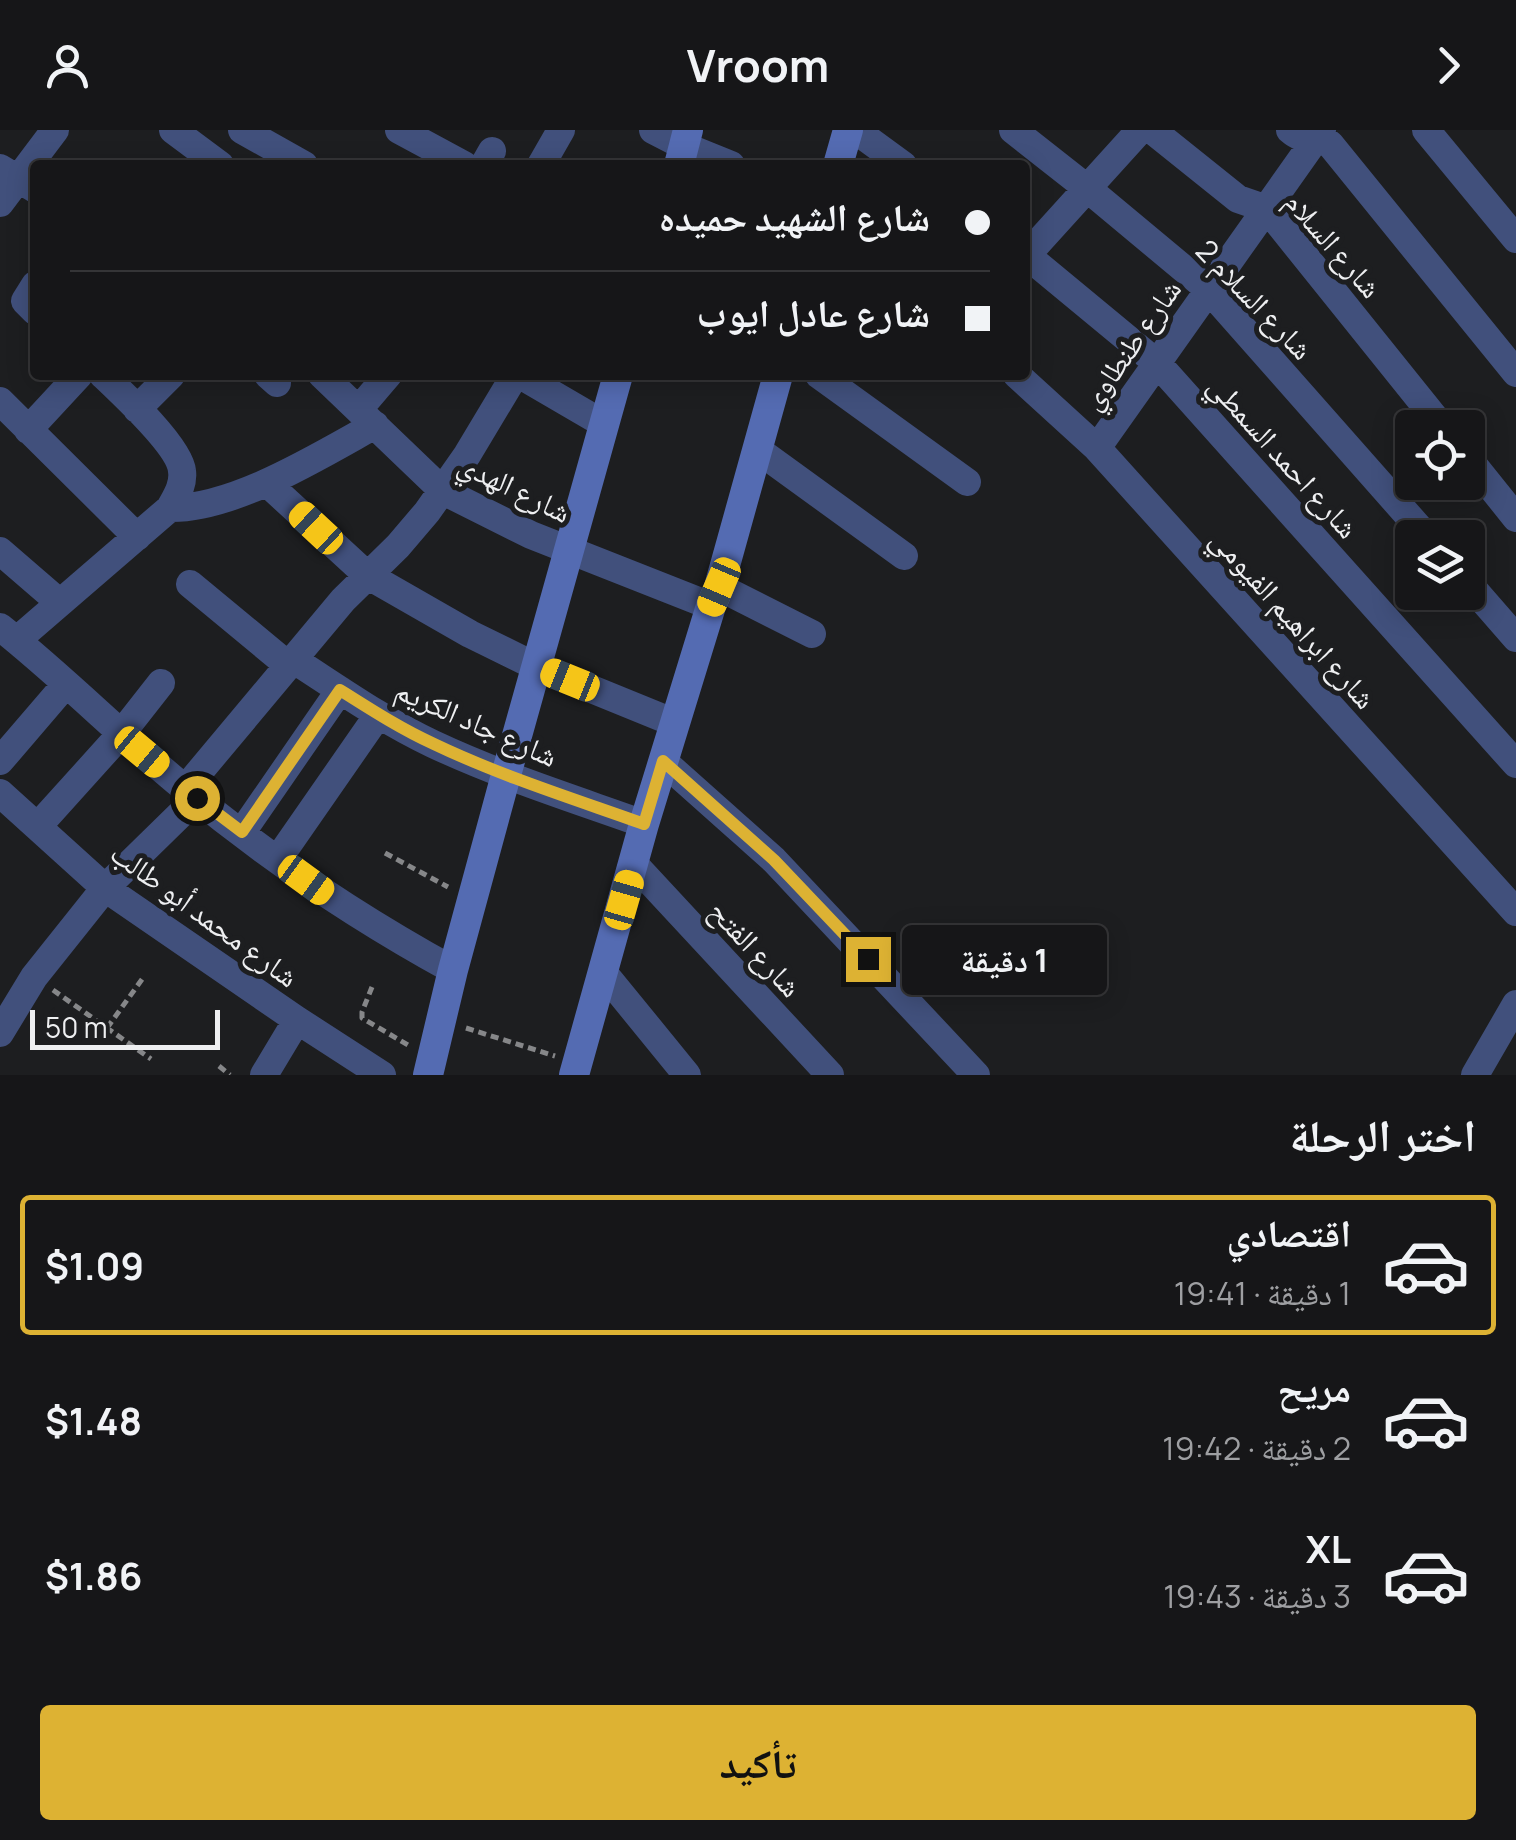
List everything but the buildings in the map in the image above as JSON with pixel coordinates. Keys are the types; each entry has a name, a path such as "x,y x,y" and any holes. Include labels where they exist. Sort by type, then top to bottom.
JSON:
{"street":[{"path":"32,160 55,130"},
{"path":"173,130 213,160"},
{"path":"220,160 239,130 295,160"},
{"path":"399,130 455,160"},
{"path":"544,160 560,130"},
{"path":"654,130 683,147 718,160"},
{"path":"840,160 852,130 896,160"},
{"name":"شارع السلام 2","path":"1012,130 1208,289 1412,520"},
{"path":"1030,251 1140,130"},
{"name":"شارع السلام","path":"1152,130 1238,199 1267,209 1429,410"},
{"path":"1426,130 1516,238"},
{"path":"1310,133 1330,144 1516,373"},
{"name":"شارع طنطاوي","path":"1097,448 1267,209 1310,133"},
{"path":"0,203 18,178"},
{"name":"شارع احمد السمطي","path":"1030,258 1158,364 1516,764"},
{"path":"28,430 73,380"},
{"path":"109,380 138,408 181,465 180,490 170,508 59,602 8,633 121,734 242,832 368,922 453,970"},
{"path":"138,408 166,380"},
{"name":"شارع الهدي","path":"327,380 443,491 486,514 570,550 715,597 812,634"},
{"path":"170,508 207,505 268,482 367,417 386,380"},
{"path":"0,1032 34,977 106,888 191,793 343,600 414,528 443,491 515,380"},
{"path":"527,380 604,424"},
{"path":"430,1067 506,774 617,380"},
{"path":"575,1069 777,380"},
{"path":"826,380 967,482"},
{"name":"شارع ابراهيم الفيومي","path":"1022,380 1097,448 1516,912"},
{"path":"0,401 137,537"},
{"path":"758,450 904,556"},
{"path":"1485,479 1516,518"},
{"path":"268,482 368,575 470,634 536,666 676,723"},
{"path":"0,551 59,602"},
{"name":"شارع جاد الكريم","path":"190,584 291,663 378,715 433,744 506,774 644,824"},
{"path":"1485,602 1516,638"},
{"path":"0,761 66,684"},
{"path":"38,826 162,684"},
{"path":"242,832 340,690"},
{"path":"278,859 378,715"},
{"path":"663,761 774,860 976,1075"},
{"name":"شارع محمد أبو طالب","path":"0,793 106,888 382,1075"},
{"name":"شارع الفتح","path":"634,864 830,1075"},
{"path":"603,972 686,1075"},
{"path":"264,1075 297,1020"},
{"path":"1475,1075 1512,1021"}],"path":[{"path":"385,853 473,900"},
{"path":"34,977 151,1060"},
{"path":"107,1028 143,978"},
{"path":"372,988 362,1018 430,1067"},
{"path":"441,1020 575,1069"},
{"path":"219,1066 230,1075"}],"route":[{"path":"197,798 242,832 340,690 433,744 644,824 663,761 774,860 868,959"}]}
